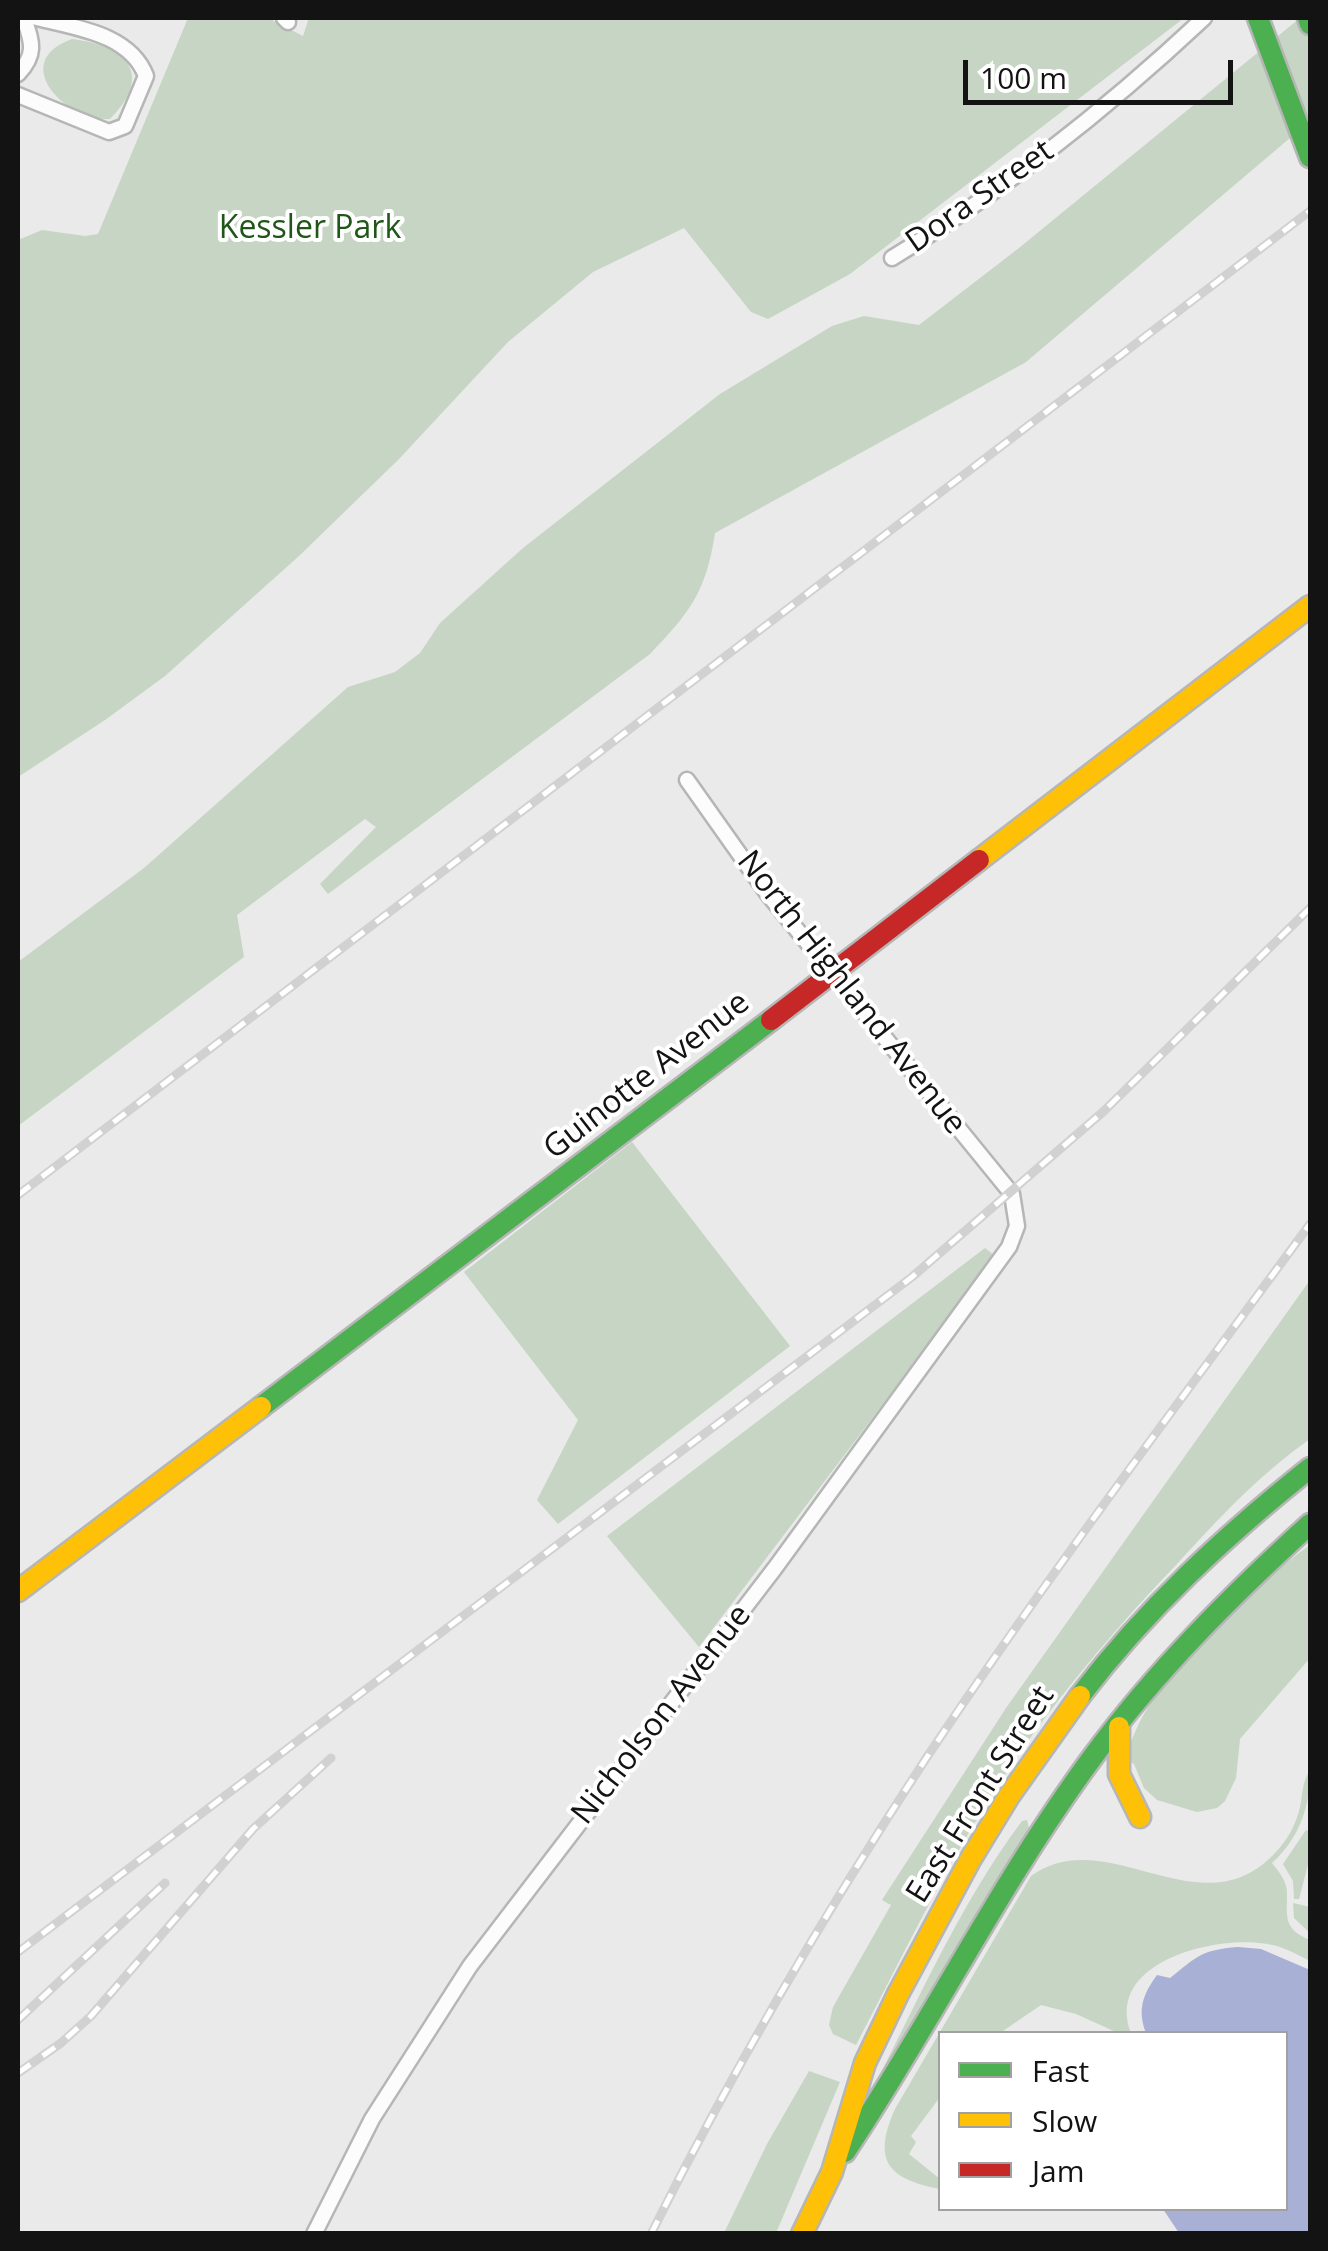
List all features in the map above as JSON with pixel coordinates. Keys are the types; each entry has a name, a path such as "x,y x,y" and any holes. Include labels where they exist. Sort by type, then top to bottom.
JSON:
{"main road":[{"path":"1258,18 1310,157"},
{"name":"Guinotte Avenue","path":"18,1591 628,1130 1310,606"},
{"name":"East Front Street","path":"802,2234 832,2171 864,2065 892,2006 964,1869 1017,1781 1059,1720 1132,1632 1241,1524 1310,1468"},
{"name":"East Front Street","path":"832,2171 898,2075 1049,1820 1120,1723 1152,1680 1232,1593 1310,1524"},
{"path":"1120,1723 1116,1771 1140,1817"}],"street":[{"path":"18,74 32,57 33,43 24,18"},
{"path":"18,95 108,132 126,126 146,76 140,59 129,48 92,32 37,18"},
{"name":"Dora Street","path":"892,258 975,205 1085,122 1204,18"},
{"name":"North Highland Avenue","path":"687,780 768,893 1012,1194 1016,1205"},
{"name":"Nicholson Avenue","path":"314,2234 372,2119 440,2011 502,1924 775,1568 1010,1247 1017,1226 1016,1205"}],"green space":[{"name":"Kessler Park","path":"188,18 274,18 273,21 303,36 309,18 1184,18 850,274 768,319 751,312 684,228 593,272 508,342 399,459 299,556 165,676 18,777 18,240 42,230 98,234"},
{"path":"1300,18 1310,18 1310,121 1026,362 715,533 707,571 694,600 650,654 328,894 320,884 376,827 365,819 237,915 244,957 18,1126 18,962 144,868 348,687 395,672 420,653 440,623 523,548 720,394 832,326 864,316 919,325"},
{"path":"72,39 106,48 128,64 131,88 110,119 76,111 50,88 44,75 45,61 53,49"},
{"path":"632,1142 790,1346 558,1524 537,1500 578,1420 464,1272"},
{"path":"985,1248 995,1256 699,1647 607,1536"},
{"path":"1310,1280 1310,1439 1224,1514 1079,1675 1025,1745 978,1817 856,2045 833,2034 829,2025 833,2007 891,1905 882,1900 1006,1708"},
{"path":"1310,1545 1310,1658 1240,1739 1236,1778 1225,1801 1217,1808 1197,1812 1157,1800 1144,1788 1134,1764 1125,1758 1147,1709 1225,1618"},
{"path":"1310,1770 1302,1821 1272,1863 1286,1885 1291,1927 1310,1940 1310,1961 1278,1947 1245,1942 1194,1949 1169,1958 1148,1971 1134,1988 1127,2008 1131,2031 1114,2031 1076,2014 1041,2005 1003,2031 941,2031 1031,1876 1060,1862 1091,1860 1185,1881 1216,1883 1245,1875 1274,1854 1287,1838 1298,1814"},
{"path":"1027,1820 1029,1828 863,2108 956,1925 999,1854 1022,1821"},
{"path":"1306,1830 1310,1832 1310,1857 1299,1899 1294,1899 1293,1881 1283,1864"},
{"path":"1293,1903 1310,1907 1310,1933 1294,1918"},
{"path":"938,2035 938,2100 911,2136 916,2142 909,2154 938,2177 938,2189 908,2180 889,2165 885,2142 895,2109"},
{"path":"809,2071 840,2082 776,2233 724,2233 767,2144"}],"water":[{"path":"1261,1949 1310,1970 1310,2233 1179,2233 1164,2211 1288,2211 1288,2031 1145,2031 1143,2025 1143,2002 1157,1975 1170,1978 1215,1950"}],"railway":[{"path":"18,1195 1310,211"},
{"path":"18,1952 912,1277 1104,1111 1310,908"},
{"path":"651,2234 782,1991 927,1757 1067,1555 1310,1224"},
{"path":"18,2073 91,2016 253,1829 331,1758"},
{"path":"18,2020 165,1883"}],"traffic: fast":[{"path":"1258,18 1310,157"},
{"path":"1308,18 1310,24"},
{"path":"261,1407 771,1020"},
{"path":"1080,1696 1132,1633 1188,1575 1310,1468"},
{"path":"845,2152 1027,1854 1092,1758 1195,1636 1310,1524"}],"traffic: slow":[{"path":"979,860 1310,606"},
{"path":"18,1591 261,1407"},
{"path":"802,2234 832,2172 865,2063 898,1994 1009,1796 1080,1696"},
{"path":"1119,1727 1119,1774 1140,1817"}],"traffic: jam":[{"path":"771,1020 979,860"}]}
